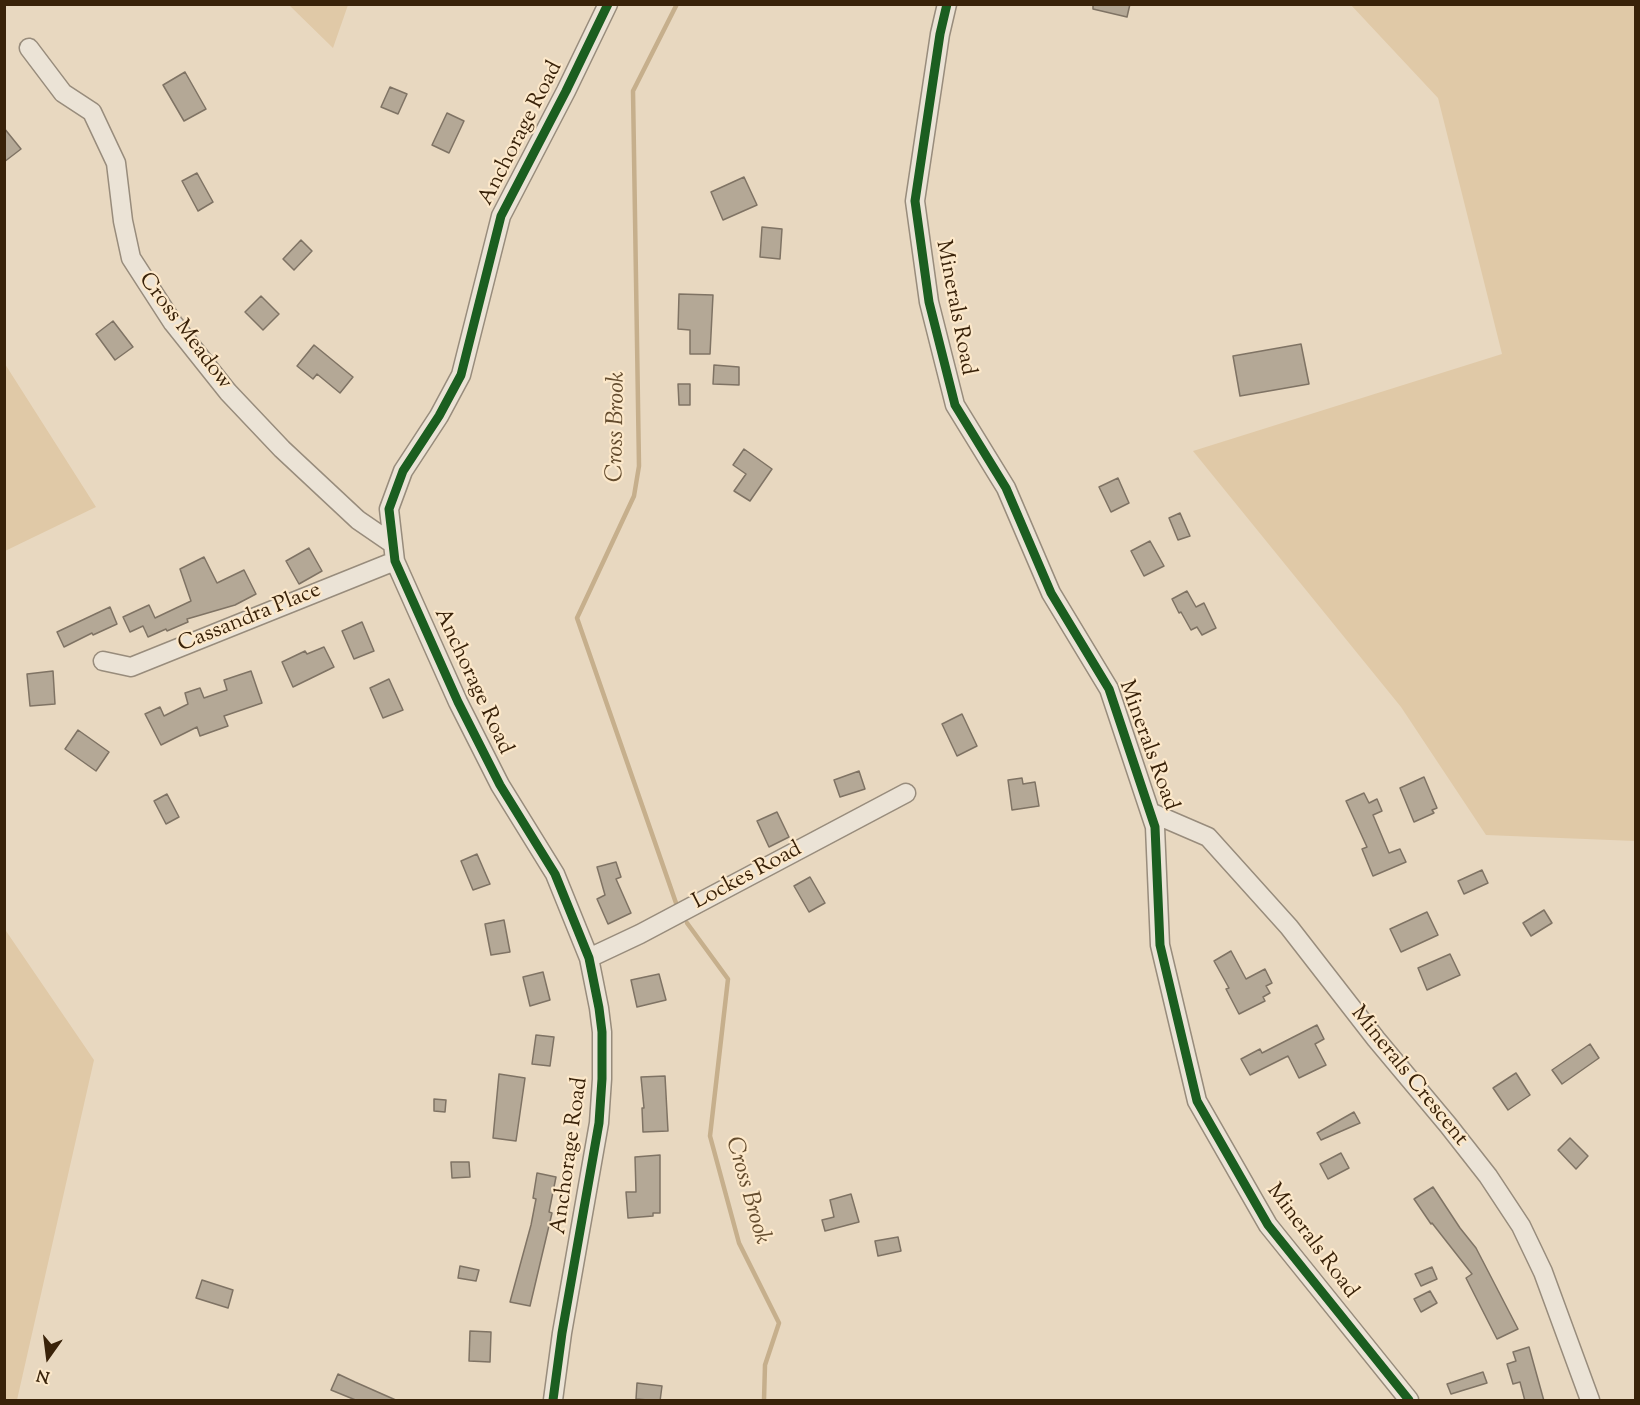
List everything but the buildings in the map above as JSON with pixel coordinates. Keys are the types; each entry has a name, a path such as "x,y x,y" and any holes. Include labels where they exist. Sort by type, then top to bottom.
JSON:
{"street":[{"name":"Anchorage Road","path":"553,1401 602,1090 602,1032 589,958 555,874 495,775 458,702 394,552 389,509 403,471 439,417 461,375 501,216 608,4"},
{"name":"Minerals Road","path":"947,4 940,34 915,201 929,302 955,405 1006,488 1051,593 1109,689 1155,826 1160,945 1197,1101 1268,1225 1409,1401"},
{"name":"Cross Meadow","path":"29,48 63,93 92,112 116,163 130,258 173,323 228,392 282,449 394,552"},
{"name":"Cassandra Place","path":"103,661 131,667 394,552"},
{"name":"Lockes Road","path":"589,958 640,934 906,793"},
{"name":"Minerals Crescent","path":"1150,812 1208,837 1289,927 1376,1040 1488,1176 1521,1226 1543,1272 1590,1401"}],"shaded area":[{"path":"289,5 348,5 333,48"},
{"path":"1351,5 1635,5 1635,841 1486,835 1401,707 1193,451 1502,354 1438,98"},
{"path":"5,364 96,507 4,551"},
{"path":"4,928 94,1060 17,1400 4,1400"}],"waterway":[{"name":"Cross Brook","path":"676,903 577,618 634,496 639,466 633,91 677,4"},
{"name":"Cross Brook","path":"687,923 728,979 710,1136 739,1243 779,1323 765,1365 764,1400"}],"cycle path":[{"path":"553,1400 562,1333 599,1123 602,1079 602,1032 599,1008 589,958 555,874 500,785 458,702 395,561 389,509 403,471 439,416 461,375 501,216 608,4"},
{"path":"947,4 940,34 915,201 929,302 955,405 1006,488 1051,593 1109,689 1155,827 1160,945 1197,1101 1268,1225 1409,1400"}]}
